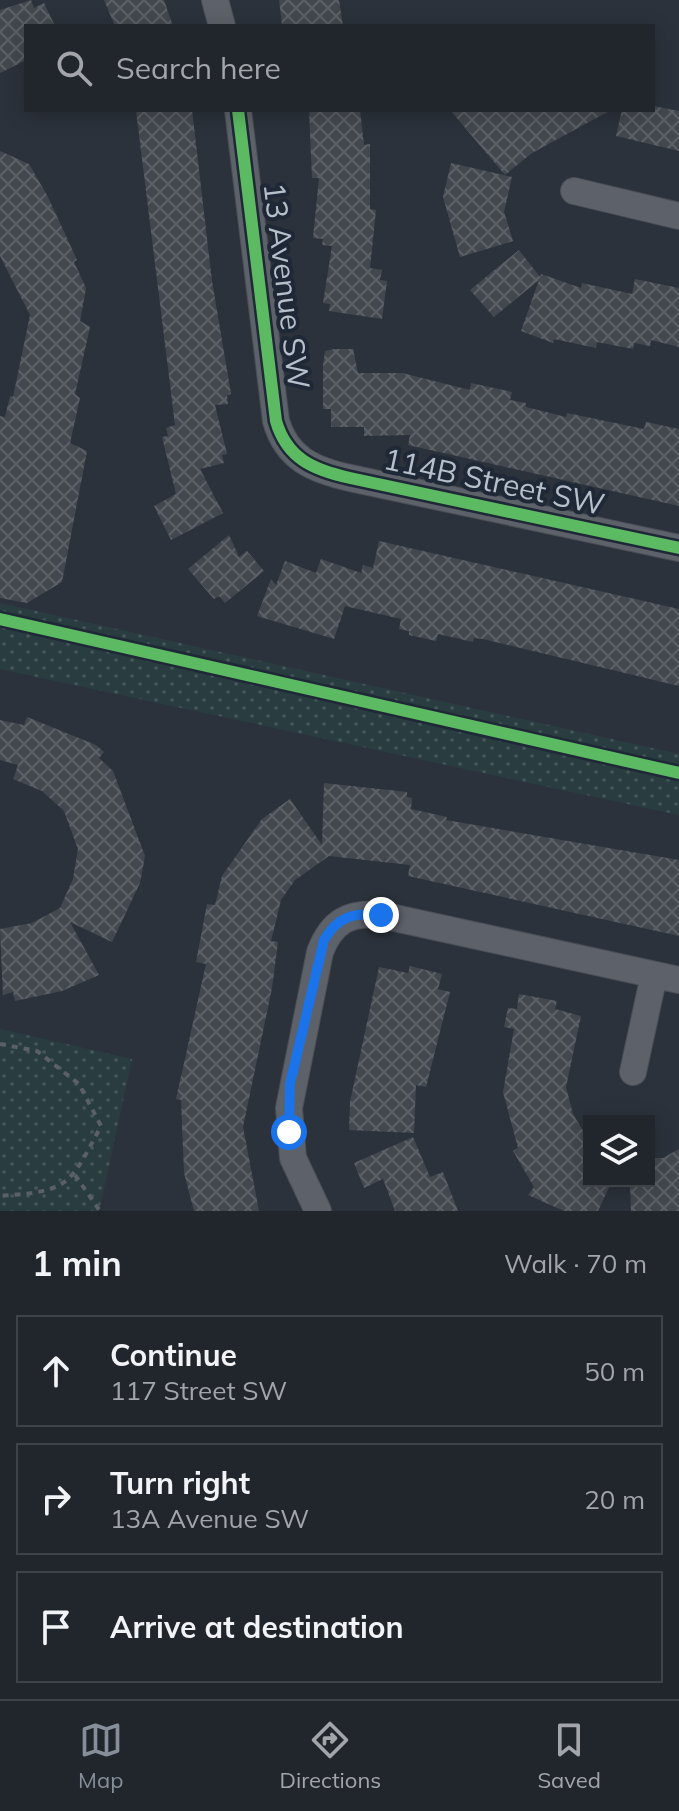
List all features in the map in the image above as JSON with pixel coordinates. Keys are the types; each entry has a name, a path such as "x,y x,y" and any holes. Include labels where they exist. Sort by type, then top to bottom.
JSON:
{"street":[{"path":"215,0 221,24"},
{"name":"13 Avenue SW","path":"238,112 276,421 283,439 300,461"},
{"path":"574,191 679,216"},
{"name":"114B Street SW","path":"300,461 316,470 350,478 679,548"},
{"path":"318,1211 293,1158 289,1108 320,952 330,930 340,920 354,914 381,915 667,978 633,1072"}],"path":[{"path":"0,1044 37,1051 79,1084 101,1126 75,1175 46,1193 0,1196"},
{"path":"75,1175 100,1211"}],"green space":[{"path":"0,603 679,754 679,815 0,669"},
{"path":"0,1029 132,1059 99,1211 0,1211"}],"building":[{"path":"31,0 34,8 44,3 54,24 24,24 24,61 0,73 0,10"},
{"path":"104,0 164,0 172,24 114,24"},
{"path":"279,0 339,0 343,24 282,24"},
{"path":"655,106 679,111 679,151 616,136 622,112 655,112"},
{"path":"136,112 192,112 212,281 231,394 227,395 228,404 215,405 227,454 222,455 224,463 200,469 223,513 171,540 154,506 176,494 162,437 168,436 166,428 175,425"},
{"path":"309,112 360,112 364,145 370,144 370,209 376,210 370,268 382,270 380,280 387,281 382,319 329,311 330,304 323,303 332,246 322,245 323,239 313,238 319,178 312,178"},
{"path":"452,112 607,112 532,153 505,175"},
{"path":"0,151 29,164 48,197 77,260 74,262 86,288 80,321 90,327 75,394 80,398 70,443 87,451 62,582 27,603 0,598 0,416 5,417 10,396 13,397 30,315 0,256"},
{"path":"451,163 512,177 504,212 513,241 460,257 443,197"},
{"path":"519,250 540,277 541,274 581,288 582,283 632,294 635,279 679,288 679,347 651,340 650,346 634,343 633,349 597,342 596,348 554,339 553,343 521,331 539,280 494,317 470,290"},
{"path":"353,349 358,373 402,373 470,390 471,383 512,392 510,400 566,417 567,413 644,429 646,422 679,429 679,506 408,445 410,435 364,436 364,427 331,427 331,409 323,409 323,365 325,351"},
{"path":"229,535 239,557 247,551 264,571 225,603 219,596 214,599 188,569"},
{"path":"379,541 679,609 679,686 483,639 474,638 473,642 438,634 436,641 409,635 409,631 399,629 401,619 345,606 334,639 257,616 271,579 276,585 285,561 316,573 321,559 361,573 363,565 373,568"},
{"path":"27,717 96,745 104,752 99,758 113,771 145,856 140,883 112,942 70,922 99,975 62,991 15,1001 13,992 3,995 0,929 32,923 60,908 73,879 78,849 64,811 42,791 13,779 18,765 0,760 0,720 24,725"},
{"path":"324,783 407,792 407,797 412,798 411,809 447,817 446,820 679,860 679,936 408,876 410,865 329,856 295,880 281,900 271,941 278,942 272,988 243,1127 259,1211 194,1211 184,1173 181,1100 176,1099 206,964 196,962 207,904 215,905 222,876 262,819 290,799 322,845"},
{"path":"410,966 442,974 438,989 450,992 426,1087 416,1085 414,1133 349,1130 350,1102 379,967 408,973"},
{"path":"519,994 557,1001 555,1009 581,1016 566,1087 573,1114 583,1131 583,1187 609,1187 598,1211 564,1211 528,1195 534,1187 513,1151 518,1148 503,1092 514,1029 504,1027 508,1008 517,1009"},
{"path":"413,1137 430,1177 443,1172 458,1211 395,1211 383,1179 364,1188 354,1163"},
{"path":"679,1149 679,1211 631,1211 630,1187 655,1187 655,1158 663,1158"}],"cycle path":[{"path":"238,112 276,421 287,445 295,454 337,475 679,548"},
{"path":"0,619 679,773"}],"route":[{"path":"289,1132 290,1084 324,940 330,930 347,916 367,913 381,915"}]}
